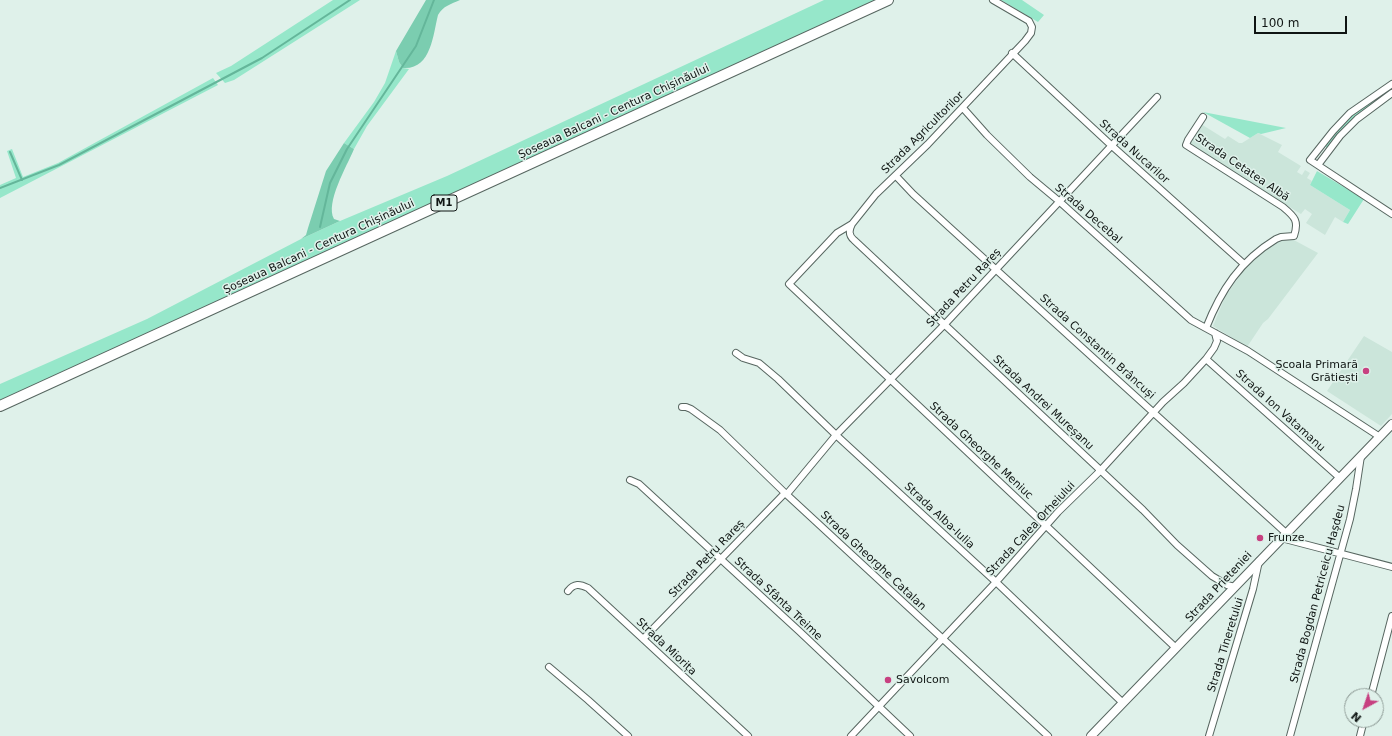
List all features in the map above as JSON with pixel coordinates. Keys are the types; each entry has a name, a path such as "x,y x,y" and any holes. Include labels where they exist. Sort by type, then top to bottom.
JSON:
{"highway":[{"name":"Șoseaua Balcani - Centura Chișinăului","path":"0,406 888,0"}],"street":[{"name":"Strada Agricultorilor","path":"789,284 836,233 852,224 876,194 896,176 963,108 1031,33 1032,26 1029,21 992,0"},
{"name":"Strada Nucarilor","path":"1012,54 1244,264"},
{"path":"1392,84 1350,113 1333,131 1310,160 1392,214"},
{"path":"1318,165 1340,136 1357,119 1392,93"},
{"name":"Strada Petru Rareș","path":"643,639 721,560 765,512 786,494 836,435 891,380 1060,202 1157,97"},
{"name":"Strada Decebal","path":"963,108 1018,166 1060,202 1165,298 1191,320 1206,328"},
{"name":"Strada Cetatea Albă","path":"1203,117 1186,145 1292,214 1296,220 1297,228 1294,236 1281,237 1244,264"},
{"name":"Strada Constantin Brâncuși","path":"896,176 913,194 1154,412 1283,535"},
{"name":"Strada Andrei Mureșanu","path":"852,224 849,232 850,237 1143,510 1177,545 1212,576 1227,585 1235,586"},
{"path":"1244,264 1220,298 1206,328 1275,369 1380,437"},
{"name":"Strada Gheorghe Meniuc","path":"789,284 1176,648"},
{"name":"Strada Calea Orheiului","path":"851,736 996,582 1046,526 1206,359 1217,341 1215,333"},
{"name":"Strada Alba-Iulia","path":"736,353 742,358 759,363 778,379 836,435 996,582 1123,703"},
{"name":"Strada Ion Vatamanu","path":"1206,359 1340,478"},
{"name":"Strada Gheorghe Catalan","path":"682,407 686,406 691,409 720,430 786,494 1048,736"},
{"name":"Strada Prieteniei","path":"1091,736 1283,535 1392,424"},
{"name":"Strada Bogdan Petriceicu Hașdeu","path":"1290,736 1351,512 1361,456"},
{"name":"Strada Sfânta Treime","path":"630,480 639,484 799,631 910,736"},
{"path":"1283,535 1392,568"},
{"name":"Strada Tineretului","path":"1209,736 1253,589 1260,560"},
{"name":"Strada Miorița","path":"568,590 574,585 579,584 588,588 748,736"},
{"path":"1373,688 1392,616"},
{"path":"549,667 628,736"}],"shaded area":[{"path":"1201,124 1225,139 1228,136 1239,143 1242,143 1258,133 1282,145 1278,152 1301,166 1297,172 1302,175 1305,170 1310,173 1307,178 1312,181 1310,185 1350,210 1343,222 1335,217 1325,235 1306,223 1312,214 1305,209 1301,214 1224,167 1189,143"},
{"path":"1292,239 1318,253 1268,319 1263,323 1247,347 1213,326 1225,297 1245,268 1275,242"},
{"name":"Școala Primară Grătiești","path":"1364,336 1392,352 1392,414 1381,426 1327,391"}],"green space":[{"path":"333,0 360,0 234,80 225,83 216,73 231,66"},
{"path":"426,0 460,0 445,7 438,15 429,50 420,63 412,67 403,68 399,62 396,51"},
{"path":"824,0 881,0 0,402 0,384 147,319 301,239 447,176"},
{"path":"1001,0 1022,0 1044,15 1038,22"},
{"path":"396,51 399,62 403,68 409,69 367,126 354,149 344,143 374,102 385,83"},
{"path":"213,78 218,85 0,198 0,185 16,178 7,151 12,149 23,177 58,163"},
{"path":"1392,87 1392,90 1366,108 1347,124 1327,148 1325,146 1345,122 1364,105"},
{"path":"1203,112 1286,128 1261,134 1258,133 1250,138"},
{"path":"344,143 354,149 338,184 332,204 334,219 340,221 301,239 306,235 326,171"},
{"path":"1317,171 1364,199 1348,224 1343,222 1350,210 1310,185"}],"waterway":[{"path":"0,188 59,165 262,58 350,0"},
{"path":"320,227 330,183 347,149 416,46 434,0"},
{"path":"10,152 22,180"}],"place":[{"name":"Școala Primară Grătiești","path":"1366,371"},
{"name":"Frunze","path":"1260,538"},
{"name":"Savolcom","path":"888,680"}]}
